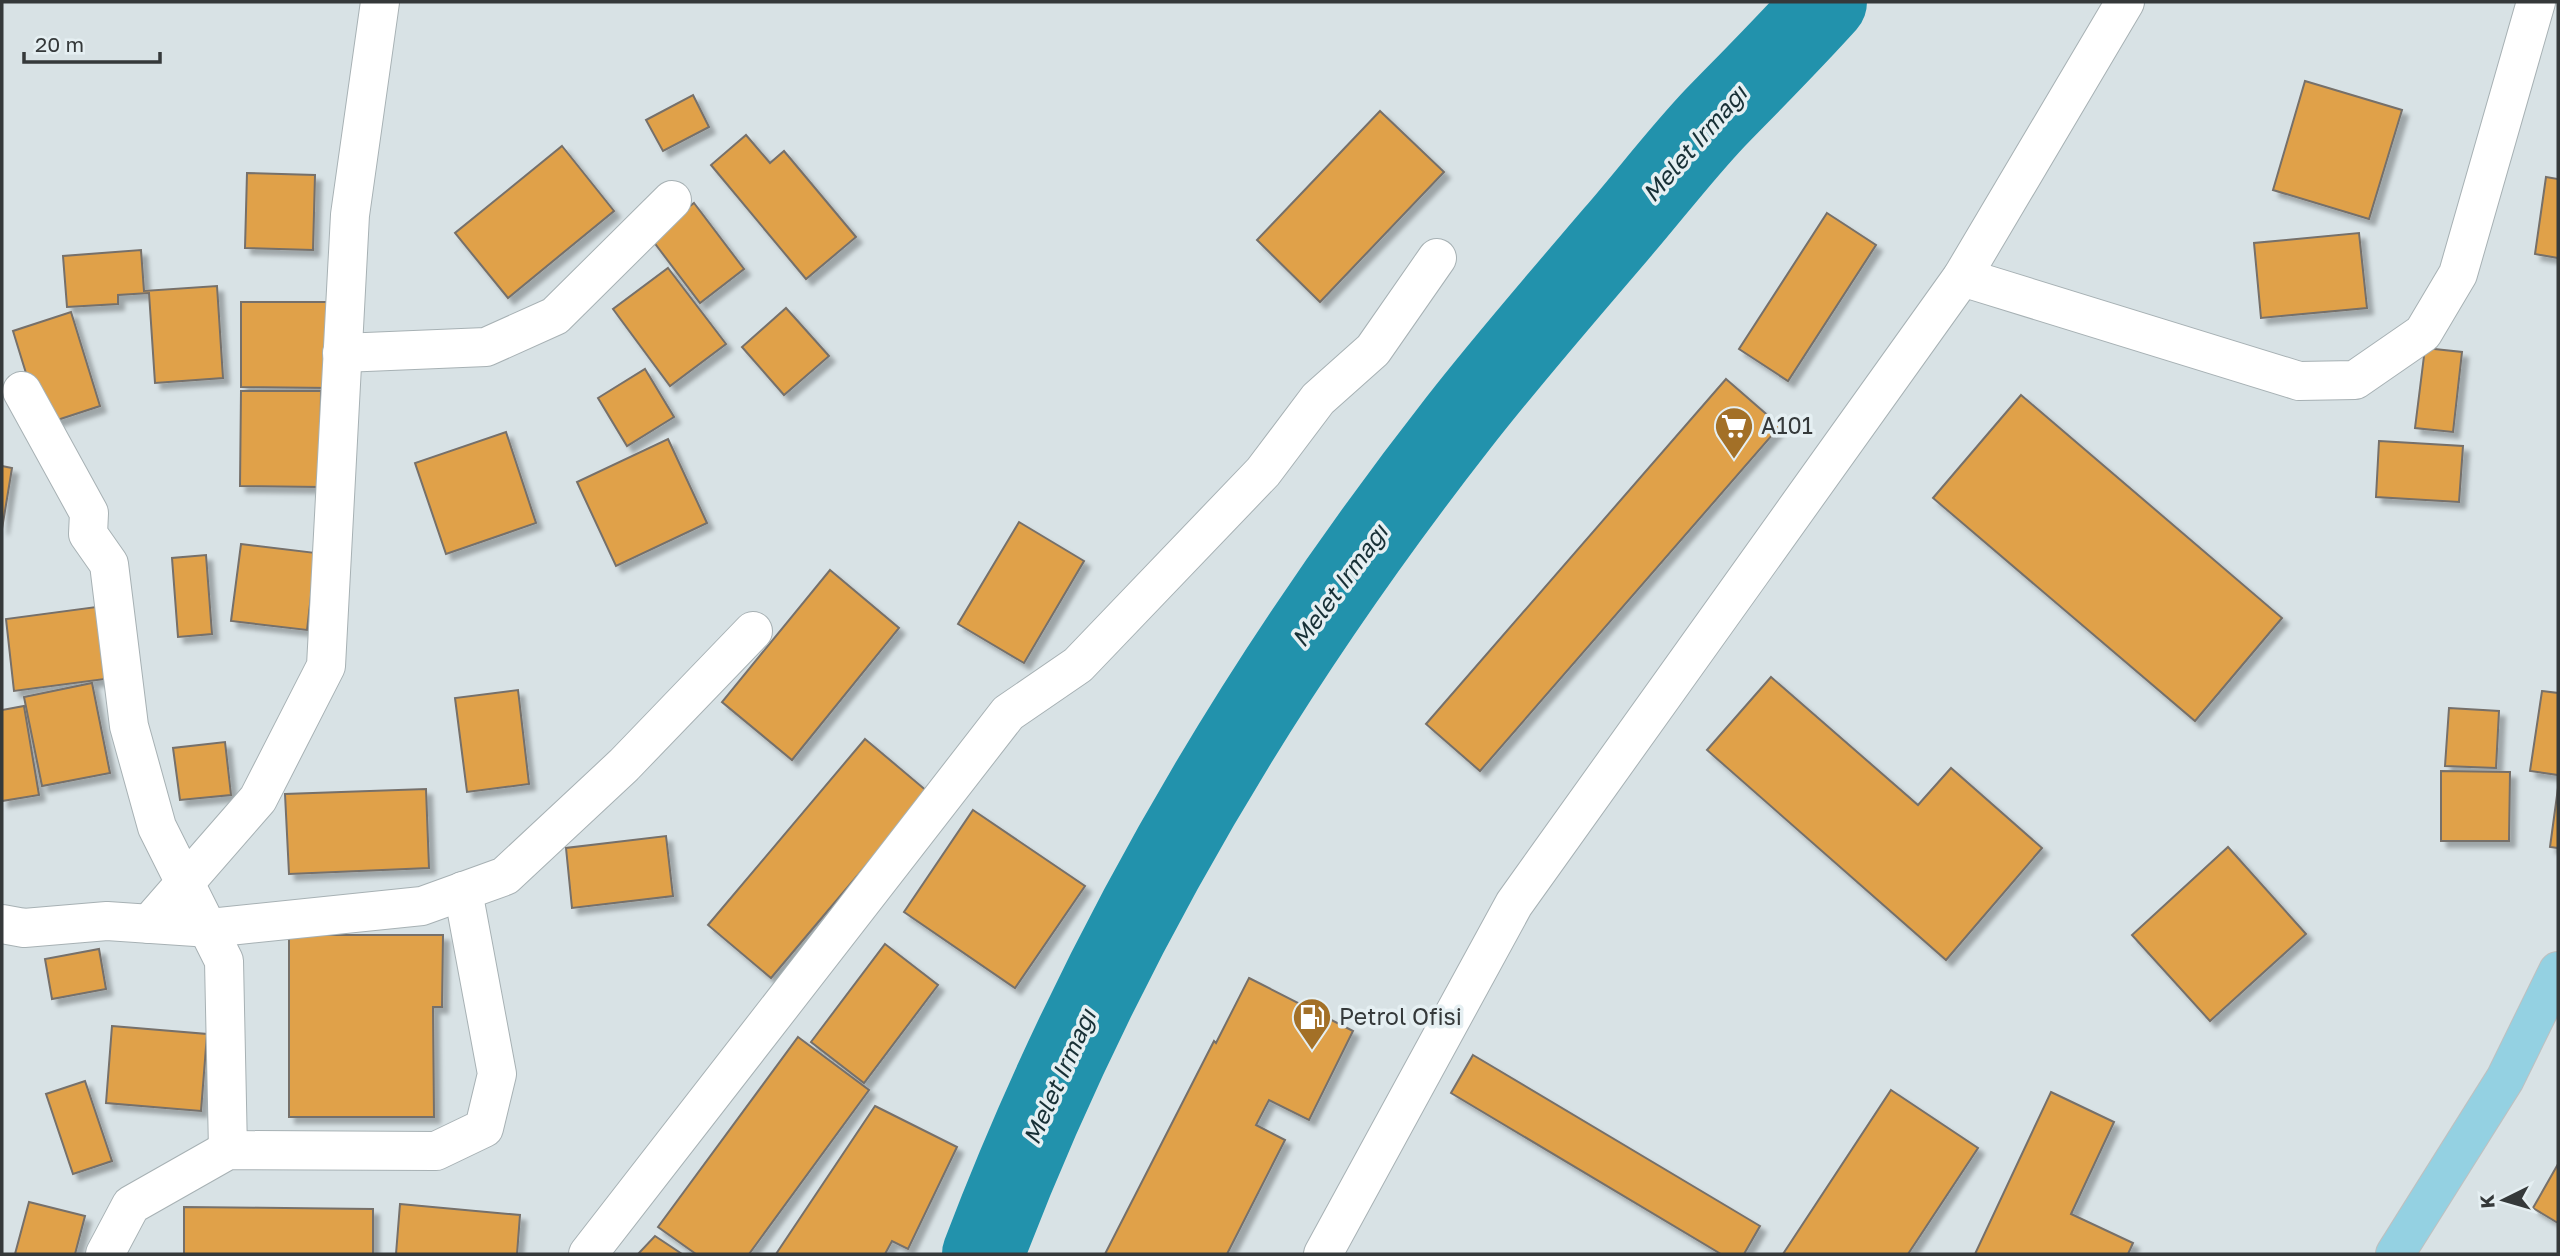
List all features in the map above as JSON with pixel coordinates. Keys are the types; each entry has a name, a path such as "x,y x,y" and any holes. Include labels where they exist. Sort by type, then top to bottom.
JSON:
{"main road":[{"path":"2395,1254 2505,1079 2558,971"}],"street":[{"path":"149,924 258,799 326,666 350,215 380,2"},
{"path":"1322,1254 1514,904 1962,277 2124,2"},
{"path":"1962,277 2299,381 2355,380 2423,333 2458,274 2536,2"},
{"path":"342,354 486,347 555,316 672,200"},
{"path":"588,1254 1008,713 1078,666 1263,472 1318,399 1373,350 1437,258"},
{"path":"22,391 89,513 88,534 109,564 129,726 157,827 210,928 224,961 228,1150"},
{"path":"2,924 24,928 107,921 210,928 422,906 505,876 624,765 753,631"},
{"path":"106,1254 131,1205 228,1150 436,1151 484,1128 497,1074 463,891"}],"building":[{"path":"2305,81 2402,110 2369,219 2273,190"},
{"path":"693,95 709,127 663,151 646,120"},
{"path":"1380,111 1444,172 1320,302 1257,240"},
{"path":"746,135 770,163 784,151 856,237 806,279 711,165"},
{"path":"562,146 614,211 508,298 455,233"},
{"path":"247,173 315,175 313,250 245,248"},
{"path":"2546,177 2558,179 2558,258 2535,254"},
{"path":"694,203 744,269 700,303 650,237"},
{"path":"1827,213 1876,245 1788,381 1739,349"},
{"path":"2359,233 2367,308 2261,318 2254,243"},
{"path":"141,250 144,291 217,286 223,378 155,383 149,293 118,295 118,304 67,307 63,256"},
{"path":"668,268 726,344 670,386 613,309"},
{"path":"241,302 330,302 330,388 241,387"},
{"path":"786,308 829,356 784,395 742,347"},
{"path":"71,312 100,406 42,425 13,331"},
{"path":"2425,348 2462,352 2453,432 2415,428"},
{"path":"645,369 674,417 627,446 598,398"},
{"path":"1726,379 1780,426 1480,771 1426,724"},
{"path":"241,391 321,391 320,487 240,486"},
{"path":"2021,395 2282,618 2195,721 1933,498"},
{"path":"506,432 536,523 446,554 415,463"},
{"path":"668,439 707,523 616,566 577,482"},
{"path":"2379,441 2463,446 2459,502 2376,497"},
{"path":"2,466 12,468 2,529"},
{"path":"1019,522 1084,561 1024,663 958,624"},
{"path":"241,544 316,553 307,630 231,621"},
{"path":"206,555 212,634 178,637 172,558"},
{"path":"830,570 899,628 792,760 722,702"},
{"path":"96,607 105,679 14,691 6,619"},
{"path":"1771,677 1918,805 1951,768 2042,848 1946,960 1707,750"},
{"path":"92,683 110,773 42,786 24,697"},
{"path":"518,690 529,784 467,792 455,698"},
{"path":"2542,691 2558,693 2558,775 2530,771"},
{"path":"24,706 39,795 2,801 2,710"},
{"path":"2449,708 2499,711 2496,768 2445,766"},
{"path":"865,739 928,792 771,978 708,925"},
{"path":"225,742 231,795 180,800 173,748"},
{"path":"2441,771 2510,772 2509,841 2441,841"},
{"path":"2558,788 2558,848 2550,847"},
{"path":"426,789 429,868 289,874 285,794"},
{"path":"973,810 1085,886 1015,988 904,912"},
{"path":"666,836 673,896 572,908 566,848"},
{"path":"2228,847 2306,934 2210,1021 2132,935"},
{"path":"289,935 443,935 442,1007 433,1007 434,1117 289,1117"},
{"path":"885,944 938,985 864,1083 811,1042"},
{"path":"99,949 106,989 52,999 45,959"},
{"path":"1249,978 1353,1031 1309,1120 1269,1100 1256,1125 1285,1140 1227,1254 1105,1254 1214,1041 1216,1043"},
{"path":"112,1026 207,1034 201,1111 106,1103"},
{"path":"798,1037 869,1090 749,1254 696,1254 658,1227"},
{"path":"1473,1055 1760,1226 1744,1254 1721,1254 1451,1093"},
{"path":"85,1081 112,1161 73,1174 46,1094"},
{"path":"1891,1090 1978,1148 1908,1254 1783,1254"},
{"path":"2051,1092 2114,1122 2071,1214 2133,1243 2128,1254 1975,1254"},
{"path":"875,1106 957,1147 908,1249 892,1241 885,1254 776,1254"},
{"path":"2558,1164 2558,1223 2533,1208"},
{"path":"29,1202 85,1216 75,1254 15,1254"},
{"path":"400,1204 520,1215 517,1254 396,1254"},
{"path":"184,1207 373,1209 373,1254 184,1254"},
{"path":"655,1236 682,1254 638,1254"}],"waterway":[{"name":"Melet Irmağı","path":"983,1254 1028,1142 1078,1033 1132,926 1251,717 1317,617 1386,518 1517,351 1702,132 1826,2"}],"place":[{"name":"A101","path":"1734,460"},
{"name":"Petrol Ofisi","path":"1312,1051"}]}
